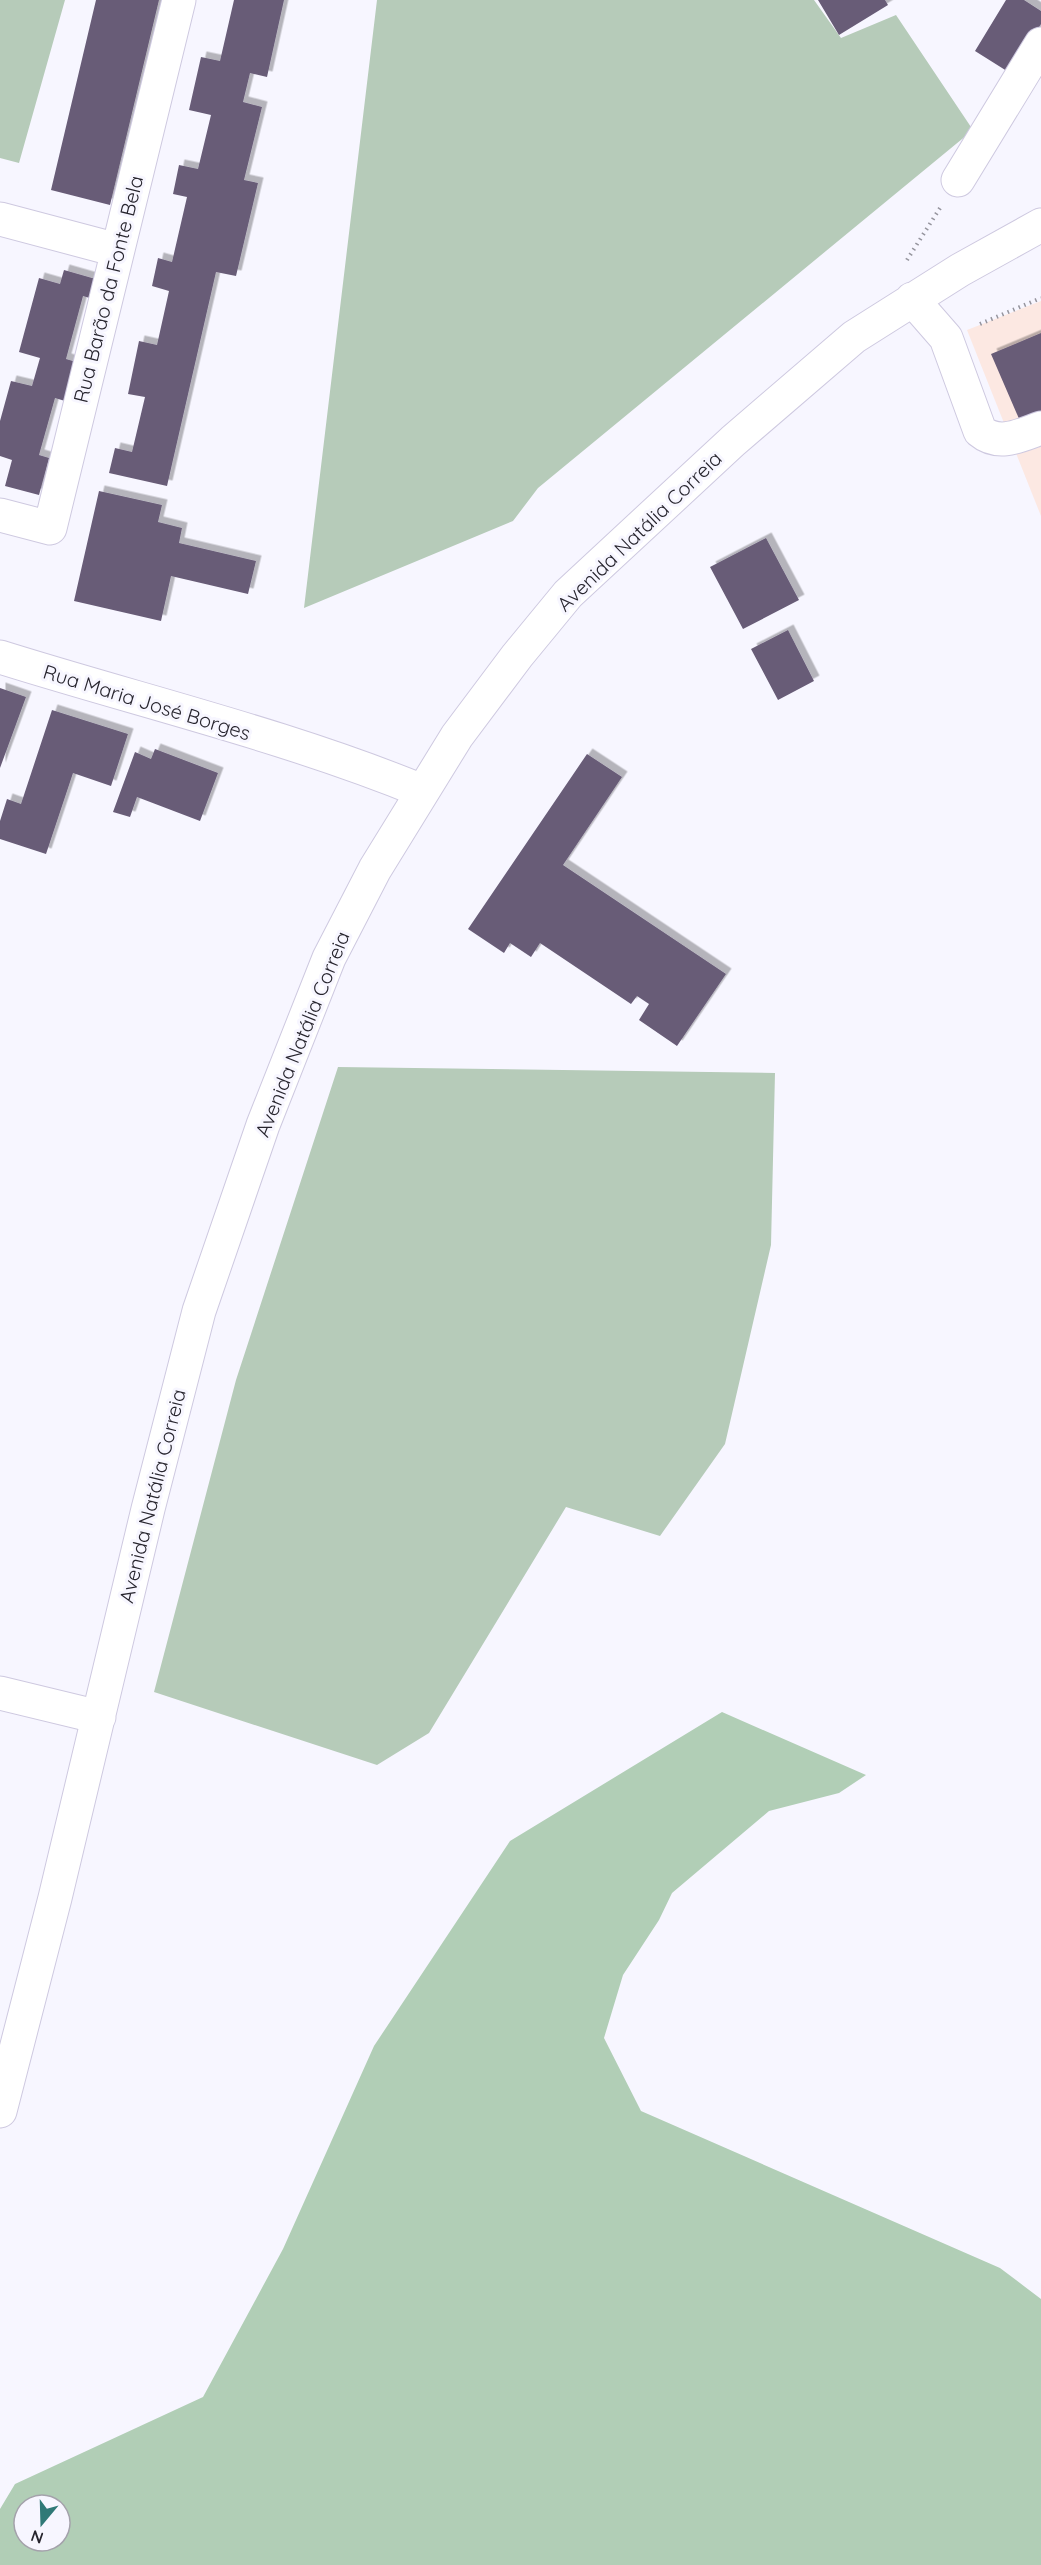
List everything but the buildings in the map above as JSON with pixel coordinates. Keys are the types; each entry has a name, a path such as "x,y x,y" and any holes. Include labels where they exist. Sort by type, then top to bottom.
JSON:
{"street":[{"name":"Rua Barão da Fonte Bela","path":"0,515 50,528 179,0"},
{"path":"958,180 1041,44"},
{"path":"0,219 117,250"},
{"name":"Avenida Natália Correia","path":"0,2111 199,1311 244,1180 330,958 375,869 457,736 517,656 568,594 633,531 855,338 912,299 1041,225"},
{"path":"912,299 945,338 980,430 994,439 1014,438 1041,428"},
{"name":"Rua Maria José Borges","path":"0,657 294,746 422,790"},
{"path":"0,1693 99,1717"}],"path":[{"path":"912,299 907,258 958,180"},
{"path":"945,338 1041,298"}],"shaded area":[{"path":"1041,301 1041,516 967,330"}],"green space":[{"path":"0,0 65,0 19,163 0,158"},
{"path":"377,0 814,0 841,38 896,15 973,130 538,488 513,521 304,608"},
{"path":"338,1067 775,1073 771,1245 725,1444 660,1536 566,1507 429,1733 377,1765 154,1692 236,1380"},
{"path":"722,1712 866,1775 839,1793 769,1811 672,1893 659,1920 623,1975 604,2038 641,2111 1000,2268 1041,2299 1041,2565 0,2565 0,2509 15,2484 203,2397 283,2249 374,2046 510,1841"}]}
